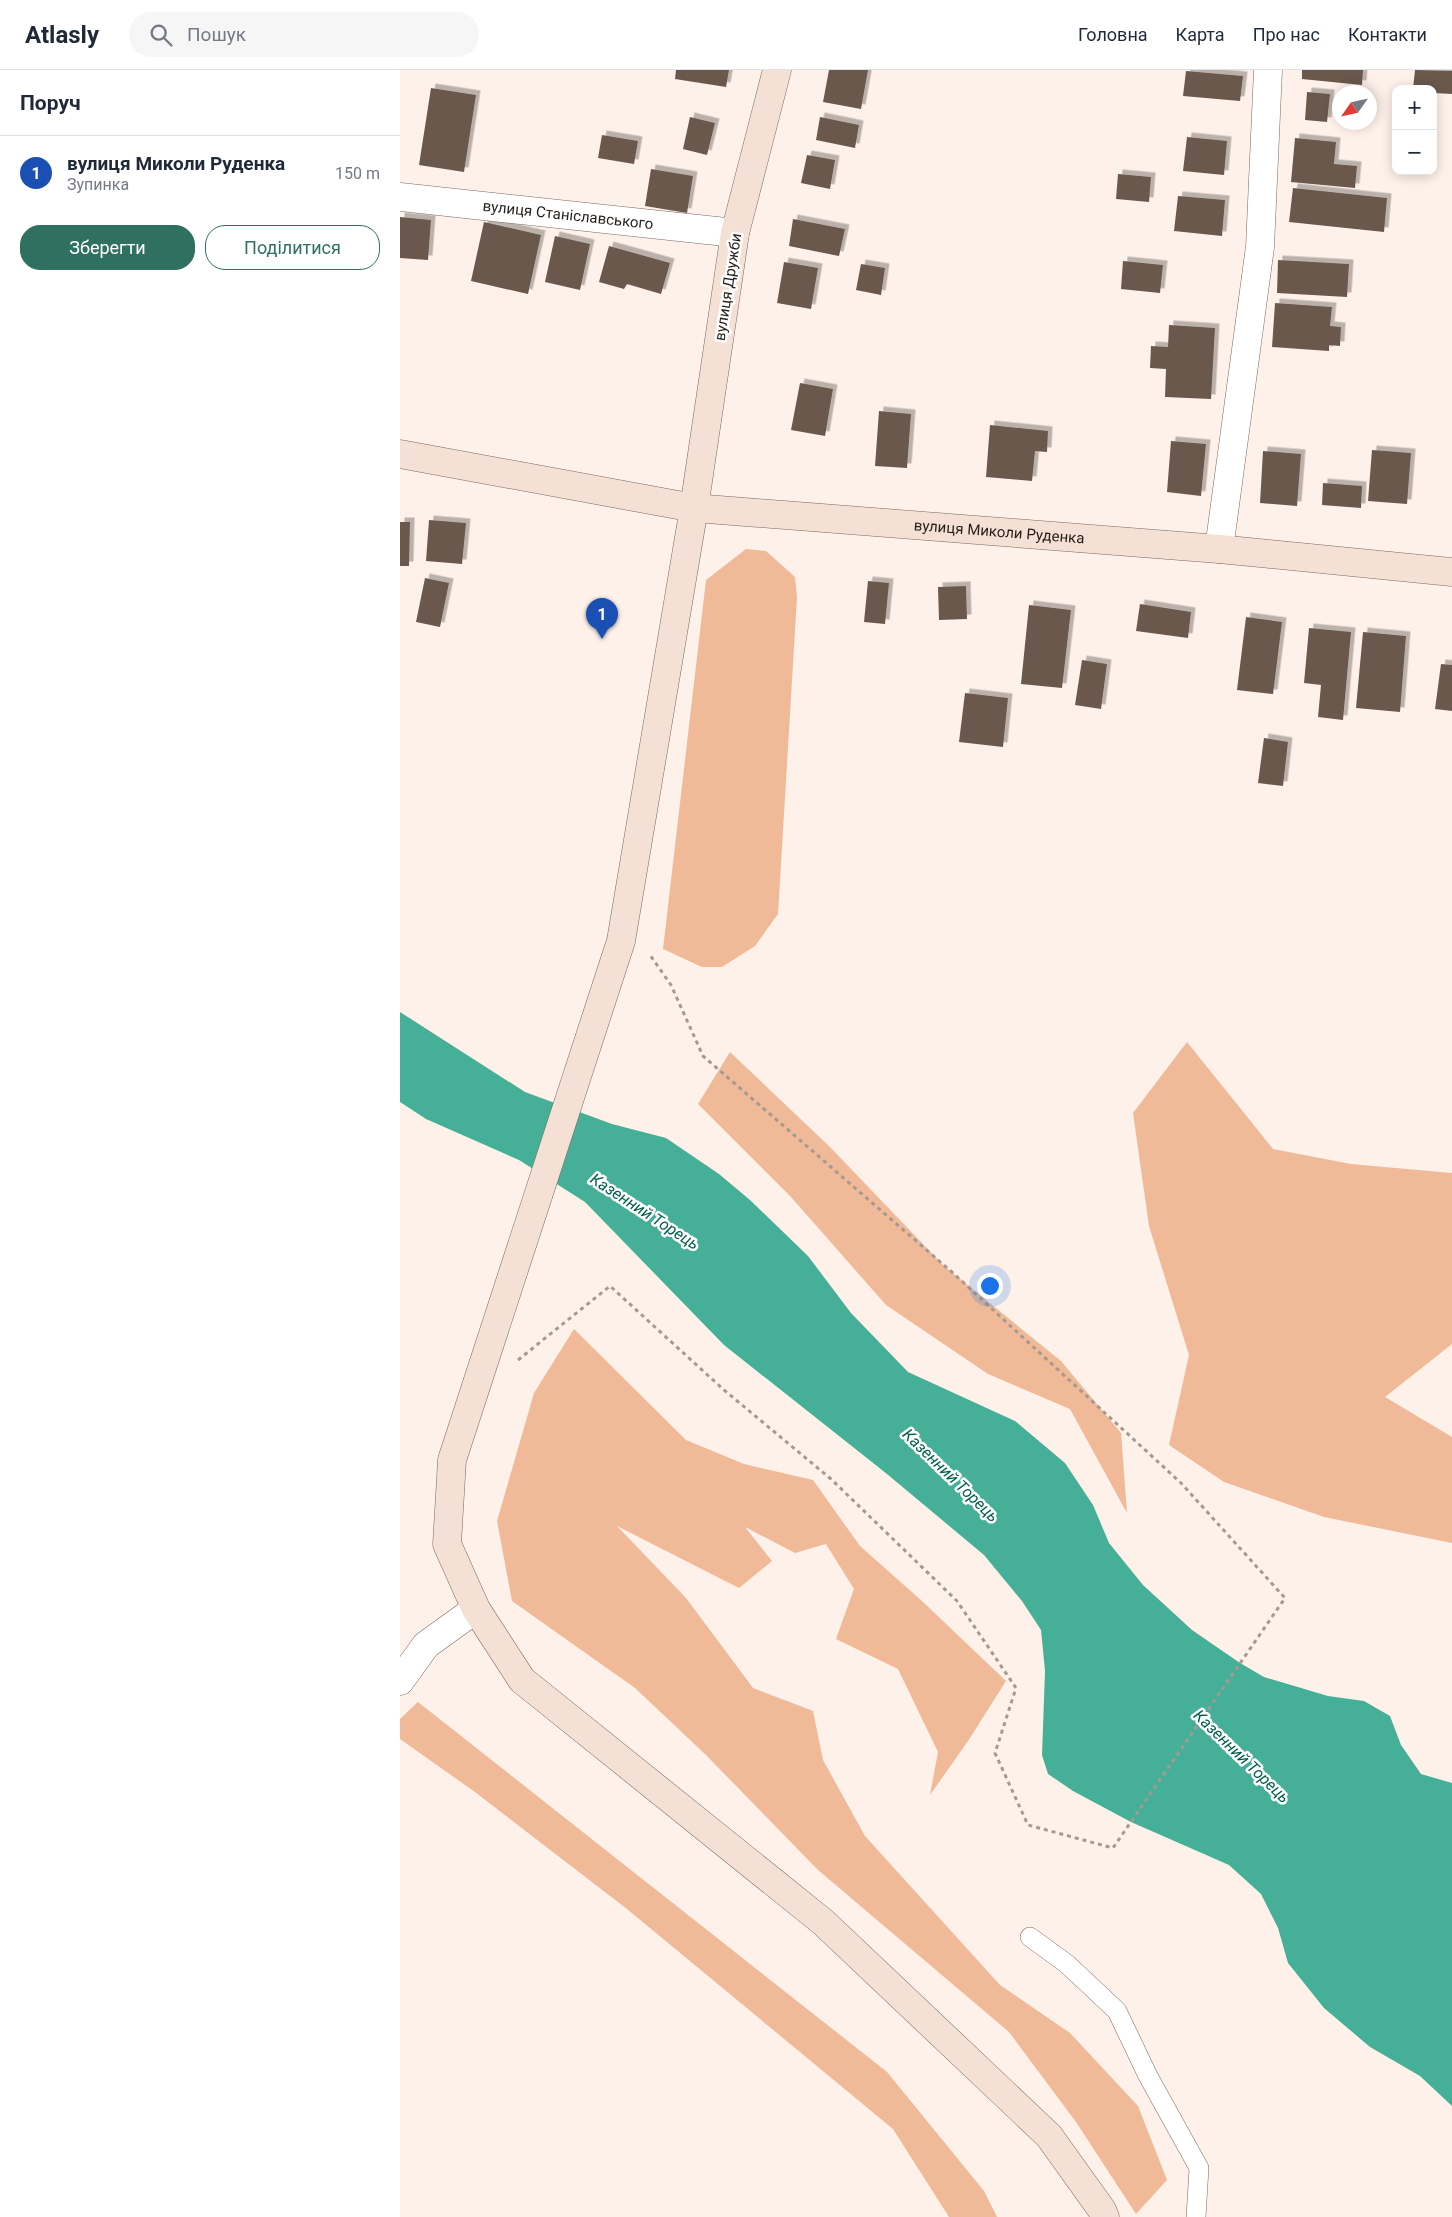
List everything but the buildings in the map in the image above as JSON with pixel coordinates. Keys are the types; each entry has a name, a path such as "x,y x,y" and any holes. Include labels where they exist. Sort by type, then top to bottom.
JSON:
{"street":[{"name":"вулиця Дружби","path":"777,70 736,233 694,508 623,931 452,1460 447,1544 476,1609 522,1680 823,1922 1049,2136 1102,2210 1105,2217"},
{"path":"1219,549 1260,247 1268,70"},
{"name":"вулиця Станіславського","path":"400,197 736,233"},
{"name":"вулиця Миколи Руденка","path":"400,454 694,508 1219,549 1452,572"},
{"path":"400,1681 426,1645 476,1609"}],"lane":[{"path":"1030,1937 1067,1964 1117,2011 1148,2076 1199,2168 1196,2217"}],"path":[{"path":"477,1385 492,1380 610,1286 724,1390 831,1479 957,1601 1016,1688 995,1753 1028,1825 1113,1848 1285,1598 1181,1483 953,1273 703,1056 670,984 623,931"}],"shaded area":[{"path":"746,549 766,551 795,577 797,597 778,914 755,946 722,967 702,967 663,949 706,580"},
{"path":"1187,1042 1273,1149 1351,1164 1452,1173 1452,1344 1385,1397 1452,1437 1452,1543 1324,1517 1224,1482 1169,1445 1189,1355 1149,1226 1133,1113"},
{"path":"730,1052 830,1147 943,1265 1061,1361 1121,1433 1127,1513 1070,1409 988,1374 886,1305 791,1197 698,1104"},
{"path":"574,1329 686,1440 744,1464 813,1480 860,1546 922,1601 1006,1681 968,1741 930,1795 938,1752 898,1669 836,1639 854,1589 826,1544 795,1553 745,1527 772,1561 739,1588 617,1526 686,1598 753,1688 813,1711 823,1760 865,1836 1000,1985 1070,2033 1138,2106 1167,2180 1136,2214 1076,2122 1009,2032 818,1870 706,1755 635,1688 512,1601 497,1521 534,1393"},
{"path":"418,1702 887,2072 984,2191 997,2217 949,2217 893,2129 627,1909 475,1792 400,1739 400,1719"}],"water":[{"name":"Казенний Торець","path":"400,1012 525,1092 612,1124 666,1138 719,1174 750,1200 808,1256 851,1313 908,1372 1015,1421 1065,1463 1093,1505 1109,1543 1143,1585 1192,1630 1264,1677 1328,1696 1364,1701 1390,1716 1401,1745 1421,1774 1452,1783 1452,2106 1420,2076 1370,2047 1324,2008 1288,1963 1278,1928 1261,1894 1229,1865 1131,1822 1073,1791 1048,1774 1042,1755 1045,1671 1041,1630 1022,1601 984,1555 887,1474 724,1345 585,1202 519,1160 426,1119 400,1102"}],"place":[{"name":"вулиця Миколи Руденка","path":"602,639"}]}
